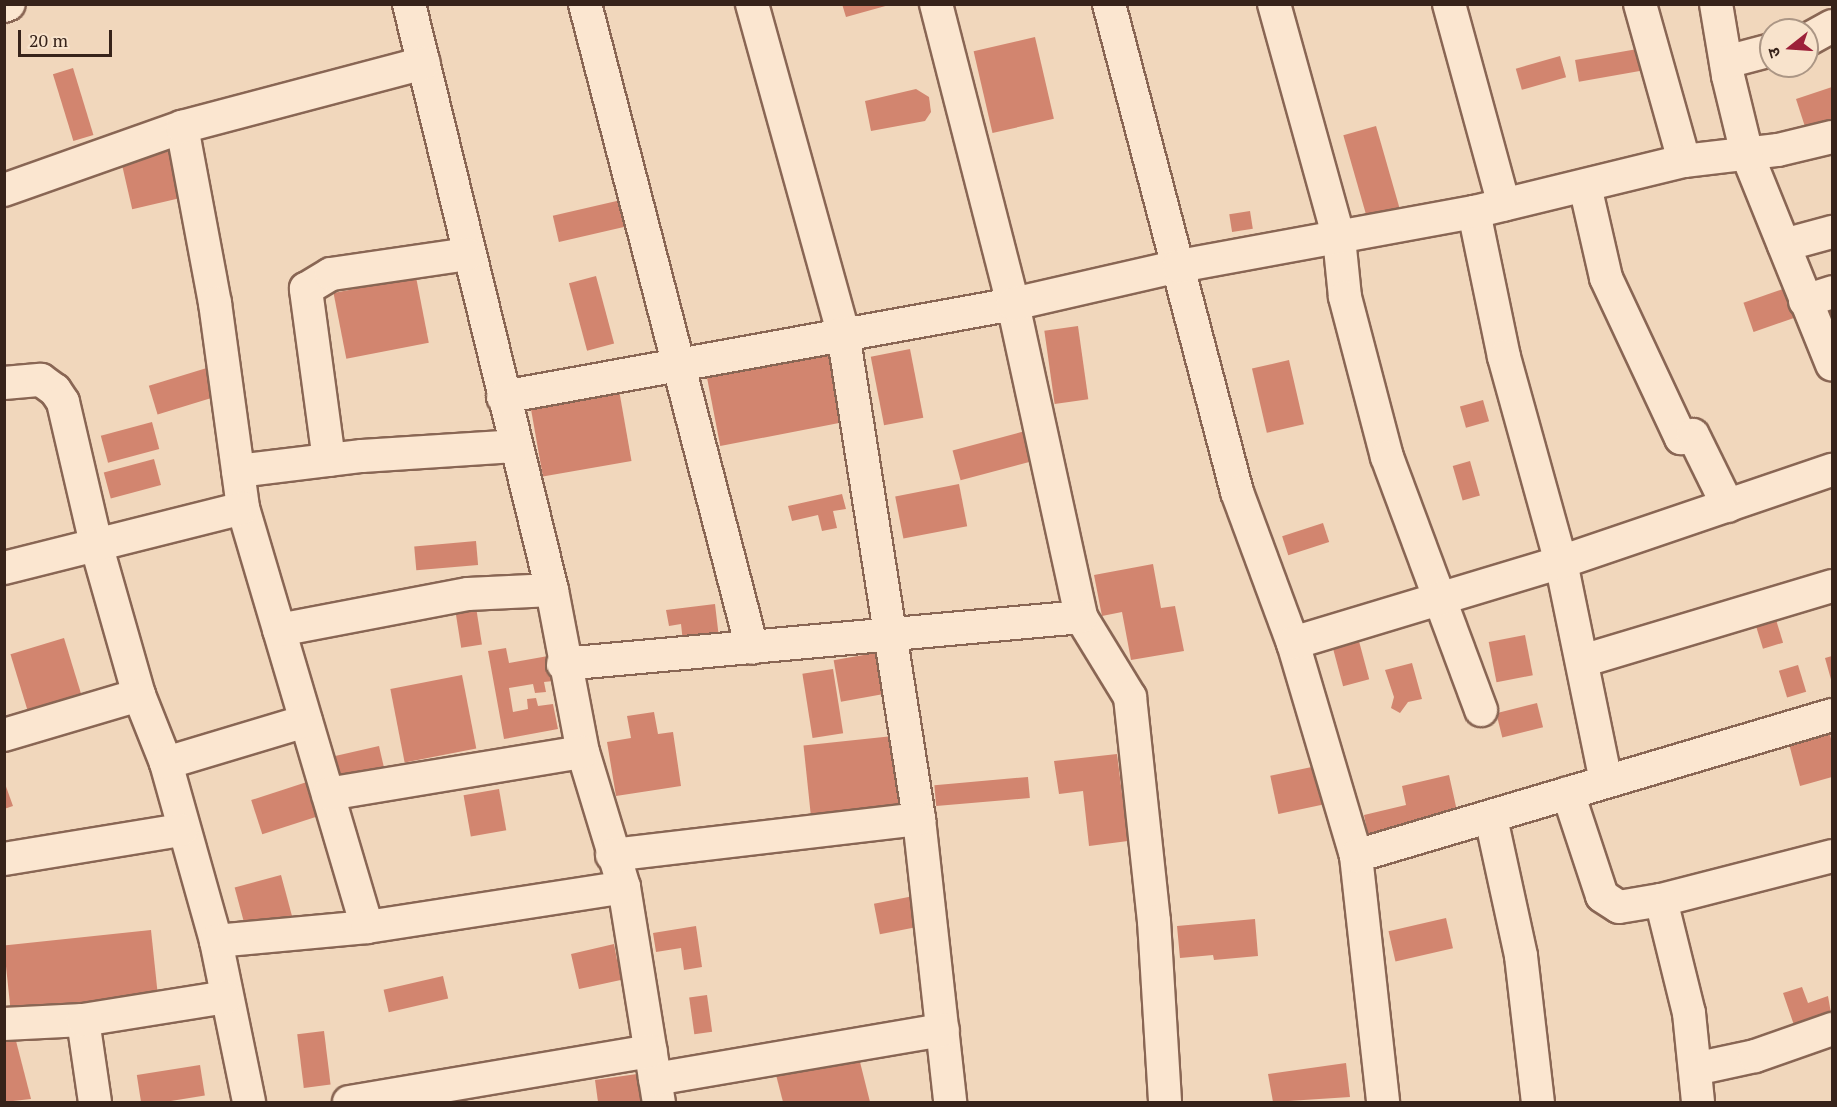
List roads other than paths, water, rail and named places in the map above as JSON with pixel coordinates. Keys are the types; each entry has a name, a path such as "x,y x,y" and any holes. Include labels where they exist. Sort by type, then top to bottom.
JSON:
{"street":[{"path":"4,6 9,4"},
{"path":"409,4 503,398 552,590 563,664 582,752 612,855 624,887 655,1077"},
{"path":"585,4 681,363 752,648"},
{"path":"752,4 843,333 919,819 950,1102"},
{"path":"936,4 1013,304 1080,617 1130,697 1154,921 1165,1102"},
{"path":"1109,4 1237,492 1293,643 1356,856 1383,1102"},
{"path":"1274,4 1339,238 1345,297 1361,366 1387,457 1481,710"},
{"path":"1449,4 1489,208 1504,357 1561,562 1606,781"},
{"path":"1640,4 1684,161"},
{"path":"1716,4 1726,62 1747,154 1784,245 1819,297 1833,364"},
{"path":"1819,34 1833,26"},
{"path":"1726,62 1759,53"},
{"path":"4,190 182,127 424,63"},
{"path":"182,127 215,303 243,508 367,927"},
{"path":"503,398 843,333 1013,304 1179,266 1339,238 1489,208 1684,161 1747,154 1833,137"},
{"path":"1585,186 1606,278 1681,438 1693,435 1728,506"},
{"path":"1784,245 1833,232"},
{"path":"329,460 306,289 331,274 468,254"},
{"path":"4,383 41,380 55,390 63,402 96,544 139,695 166,763 216,941 249,1102"},
{"path":"238,471 329,460 515,446"},
{"path":"1293,643 1561,562 1833,470"},
{"path":"4,568 243,508"},
{"path":"1582,661 1833,586"},
{"path":"279,630 468,594 552,590"},
{"path":"563,664 1080,617"},
{"path":"4,735 139,695"},
{"path":"1356,856 1491,818 1606,781 1833,715"},
{"path":"166,763 306,721"},
{"path":"328,794 582,752"},
{"path":"1568,793 1602,896 1619,907 1661,900 1833,856"},
{"path":"1491,818 1521,956 1538,1102"},
{"path":"612,855 919,819"},
{"path":"4,859 183,830"},
{"path":"216,941 367,927 624,887"},
{"path":"1661,900 1689,1013 1698,1102"},
{"path":"4,1024 83,1020 226,997"},
{"path":"83,1020 95,1102"},
{"path":"1695,1069 1755,1056 1833,1029"},
{"path":"349,1102 655,1077 943,1030"}]}
